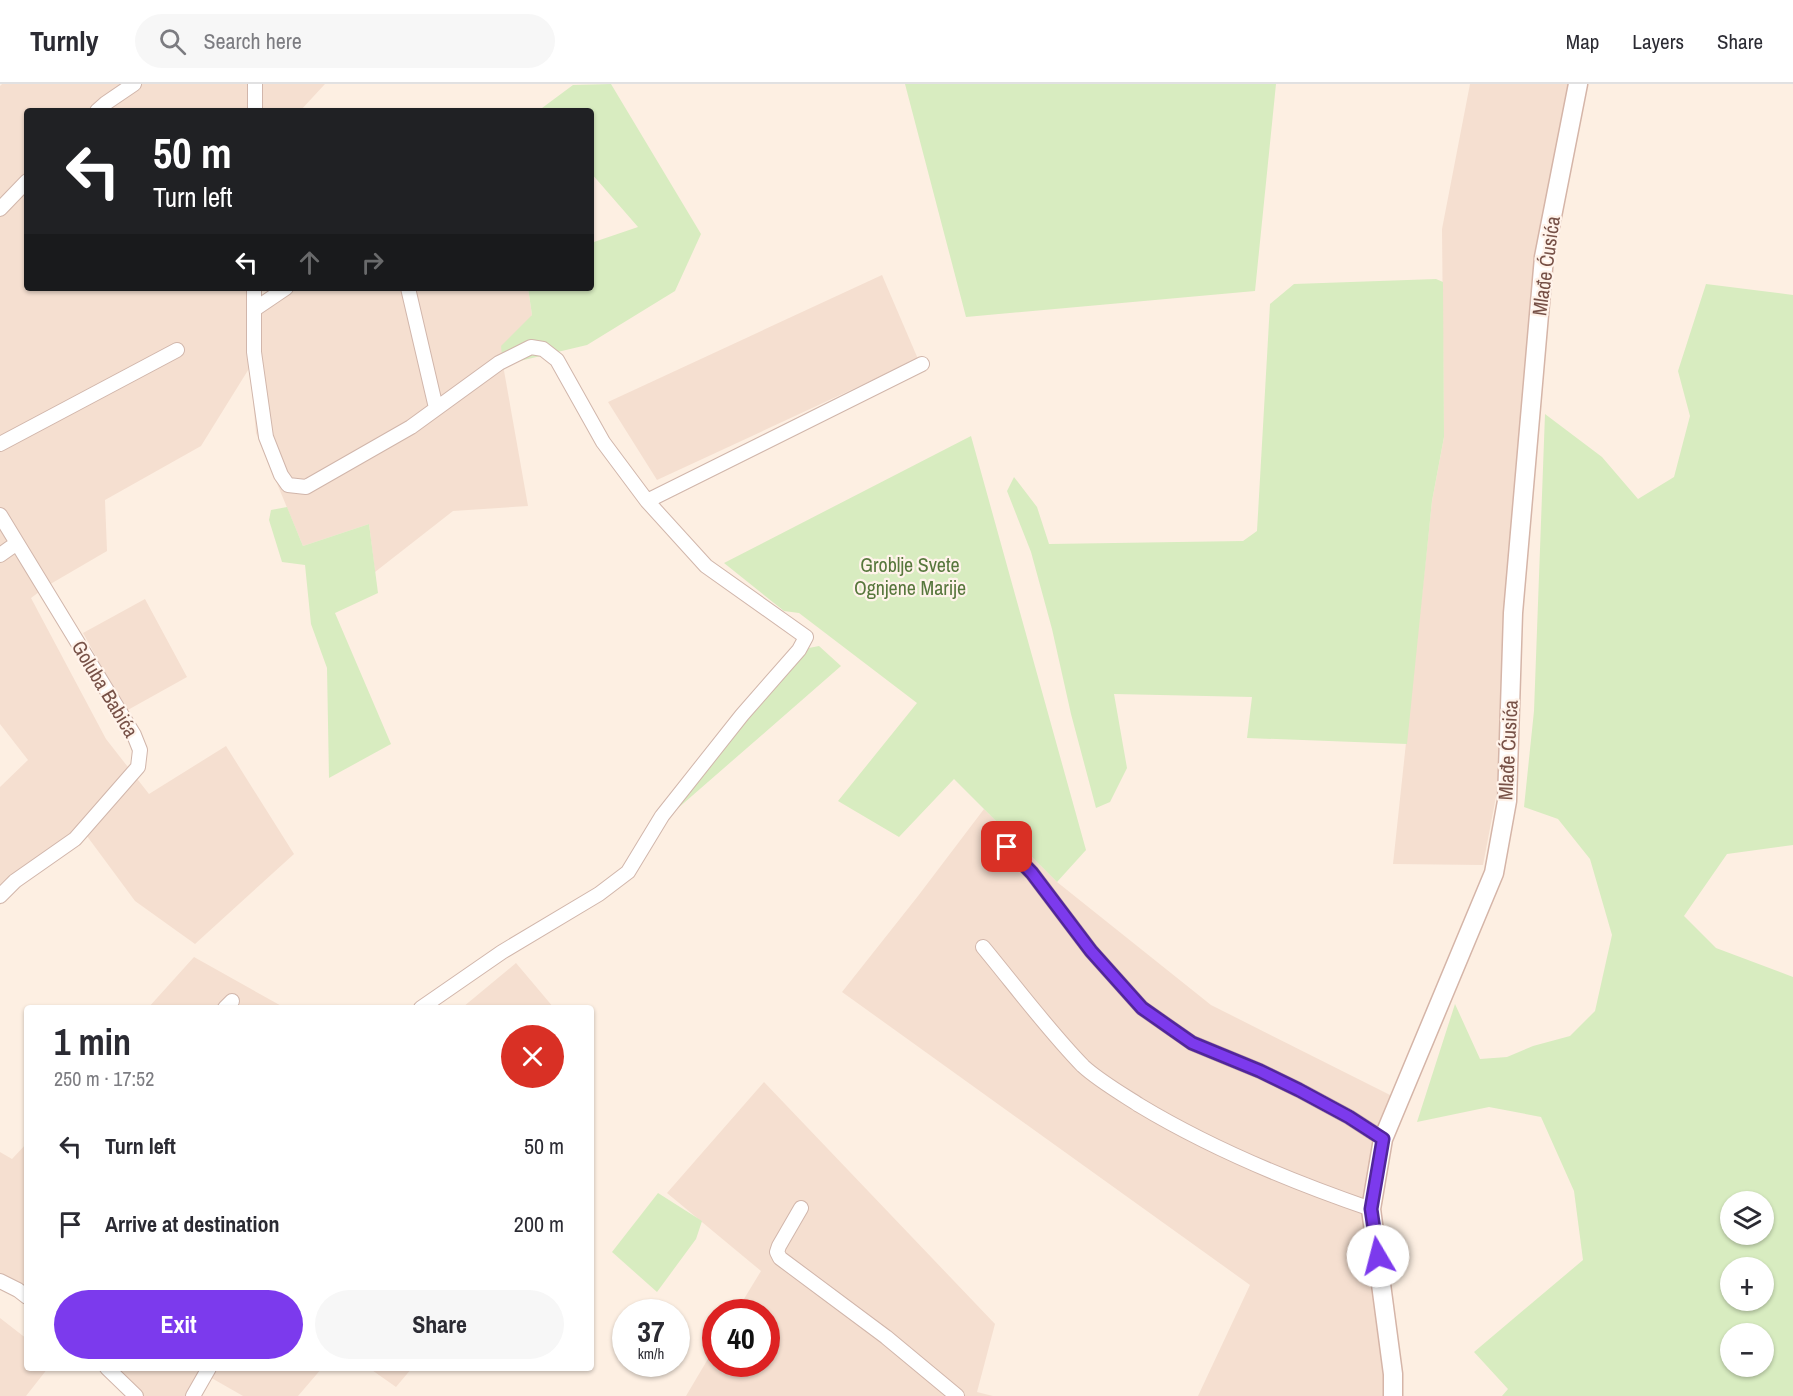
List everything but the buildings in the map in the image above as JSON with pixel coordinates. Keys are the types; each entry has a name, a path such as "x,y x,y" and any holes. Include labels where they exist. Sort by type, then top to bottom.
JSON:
{"street":[{"path":"100,108 134,84"},
{"path":"255,84 255,108"},
{"name":"Mlađe Ćusića","path":"1393,1396 1393,1374 1371,1209 1383,1139 1494,873 1507,801 1513,613 1544,256 1578,84"},
{"path":"0,208 24,184"},
{"path":"254,291 254,352 266,437 281,475 288,485 306,487 411,427 499,363 531,347 543,349 556,360 603,442 647,501 706,566 806,637 799,650 742,715 662,816 628,872 599,894 502,952 425,1005"},
{"path":"255,309 282,291"},
{"path":"409,291 436,408"},
{"path":"0,444 177,350"},
{"path":"647,501 922,364"},
{"name":"Goluba Babića","path":"0,515 134,735 140,750 138,767 75,839 15,881 0,896"},
{"path":"0,555 17,543"},
{"path":"994,834 1032,873 1091,951 1142,1008 1192,1043 1299,1090 1349,1117 1383,1139"},
{"path":"984,948 1085,1067 1123,1095 1165,1120 1234,1155 1325,1193 1371,1209"},
{"path":"801,1208 779,1246 777,1252 780,1258 886,1337 957,1396"},
{"path":"0,1281 22,1294"},
{"path":"110,1371 136,1396"},
{"path":"193,1396 207,1371"}],"shaded area":[{"path":"2,84 325,84 303,108 24,108 24,291 250,291 247,308 273,291 528,291 532,315 503,365 528,506 453,511 375,572 369,524 303,546 256,433 250,367 201,446 105,500 107,551 31,598 106,739 149,794 226,746 294,854 195,944 135,901 81,828 0,905 0,787 28,760 0,724 0,86"},
{"path":"1470,84 1578,84 1544,257 1503,760 1483,865 1393,864 1432,501 1444,437 1442,229"},
{"path":"882,275 918,359 657,480 608,402"},
{"path":"145,599 187,677 126,711 83,633"},
{"path":"984,809 1057,882 1211,1005 1400,1100 1371,1209 1393,1396 1198,1396 1250,1285 842,992"},
{"path":"194,957 280,1005 151,1005"},
{"path":"516,963 551,1005 465,1005"},
{"path":"764,1082 995,1324 977,1392 993,1396 686,1396 702,1369 702,1377 780,1377 780,1299 744,1299 761,1271 667,1193"},
{"path":"24,1146 24,1297 0,1287 0,1152 12,1159"},
{"path":"0,1318 24,1337 24,1371 46,1371 26,1396 0,1396"},
{"path":"107,1371 319,1371 298,1396 243,1396 201,1372 185,1396 135,1396"},
{"path":"373,1371 409,1371 396,1387"}],"green space":[{"path":"611,84 701,234 675,291 587,345 503,365 501,346 532,315 528,291 594,291 594,242 638,227 594,176 594,108 542,108 573,85"},
{"path":"905,84 1276,84 1255,291 966,317"},
{"path":"1436,279 1443,282 1444,437 1432,501 1407,744 1247,738 1252,697 1114,694 1127,768 1110,802 1096,808 1031,552 1007,491 1014,477 1037,507 1049,544 1243,541 1257,531 1270,304 1294,284"},
{"path":"1706,284 1793,295 1793,845 1727,854 1684,916 1716,948 1793,977 1793,1396 1502,1396 1508,1389 1474,1352 1583,1260 1574,1191 1541,1117 1489,1107 1417,1122 1455,1004 1480,1059 1507,1057 1533,1046 1570,1036 1595,1011 1612,935 1590,859 1558,819 1524,807 1534,711 1545,414 1602,457 1638,499 1674,477 1690,416 1678,371"},
{"name":"Groblje Svete Ognjene Marije","path":"971,436 1086,850 1057,882 954,779 899,837 838,801 917,703 799,613 784,611 724,563"},
{"path":"287,507 303,546 369,524 378,593 335,613 391,744 329,778 327,668 311,624 305,565 282,562 269,520 271,510"},
{"path":"819,646 841,666 677,809 711,754 799,650"},
{"path":"658,1193 702,1221 696,1239 657,1292 612,1252"}],"route":[{"path":"1007,847 1032,873 1091,951 1142,1008 1192,1043 1299,1090 1349,1117 1383,1139 1371,1209 1378,1256"}]}
